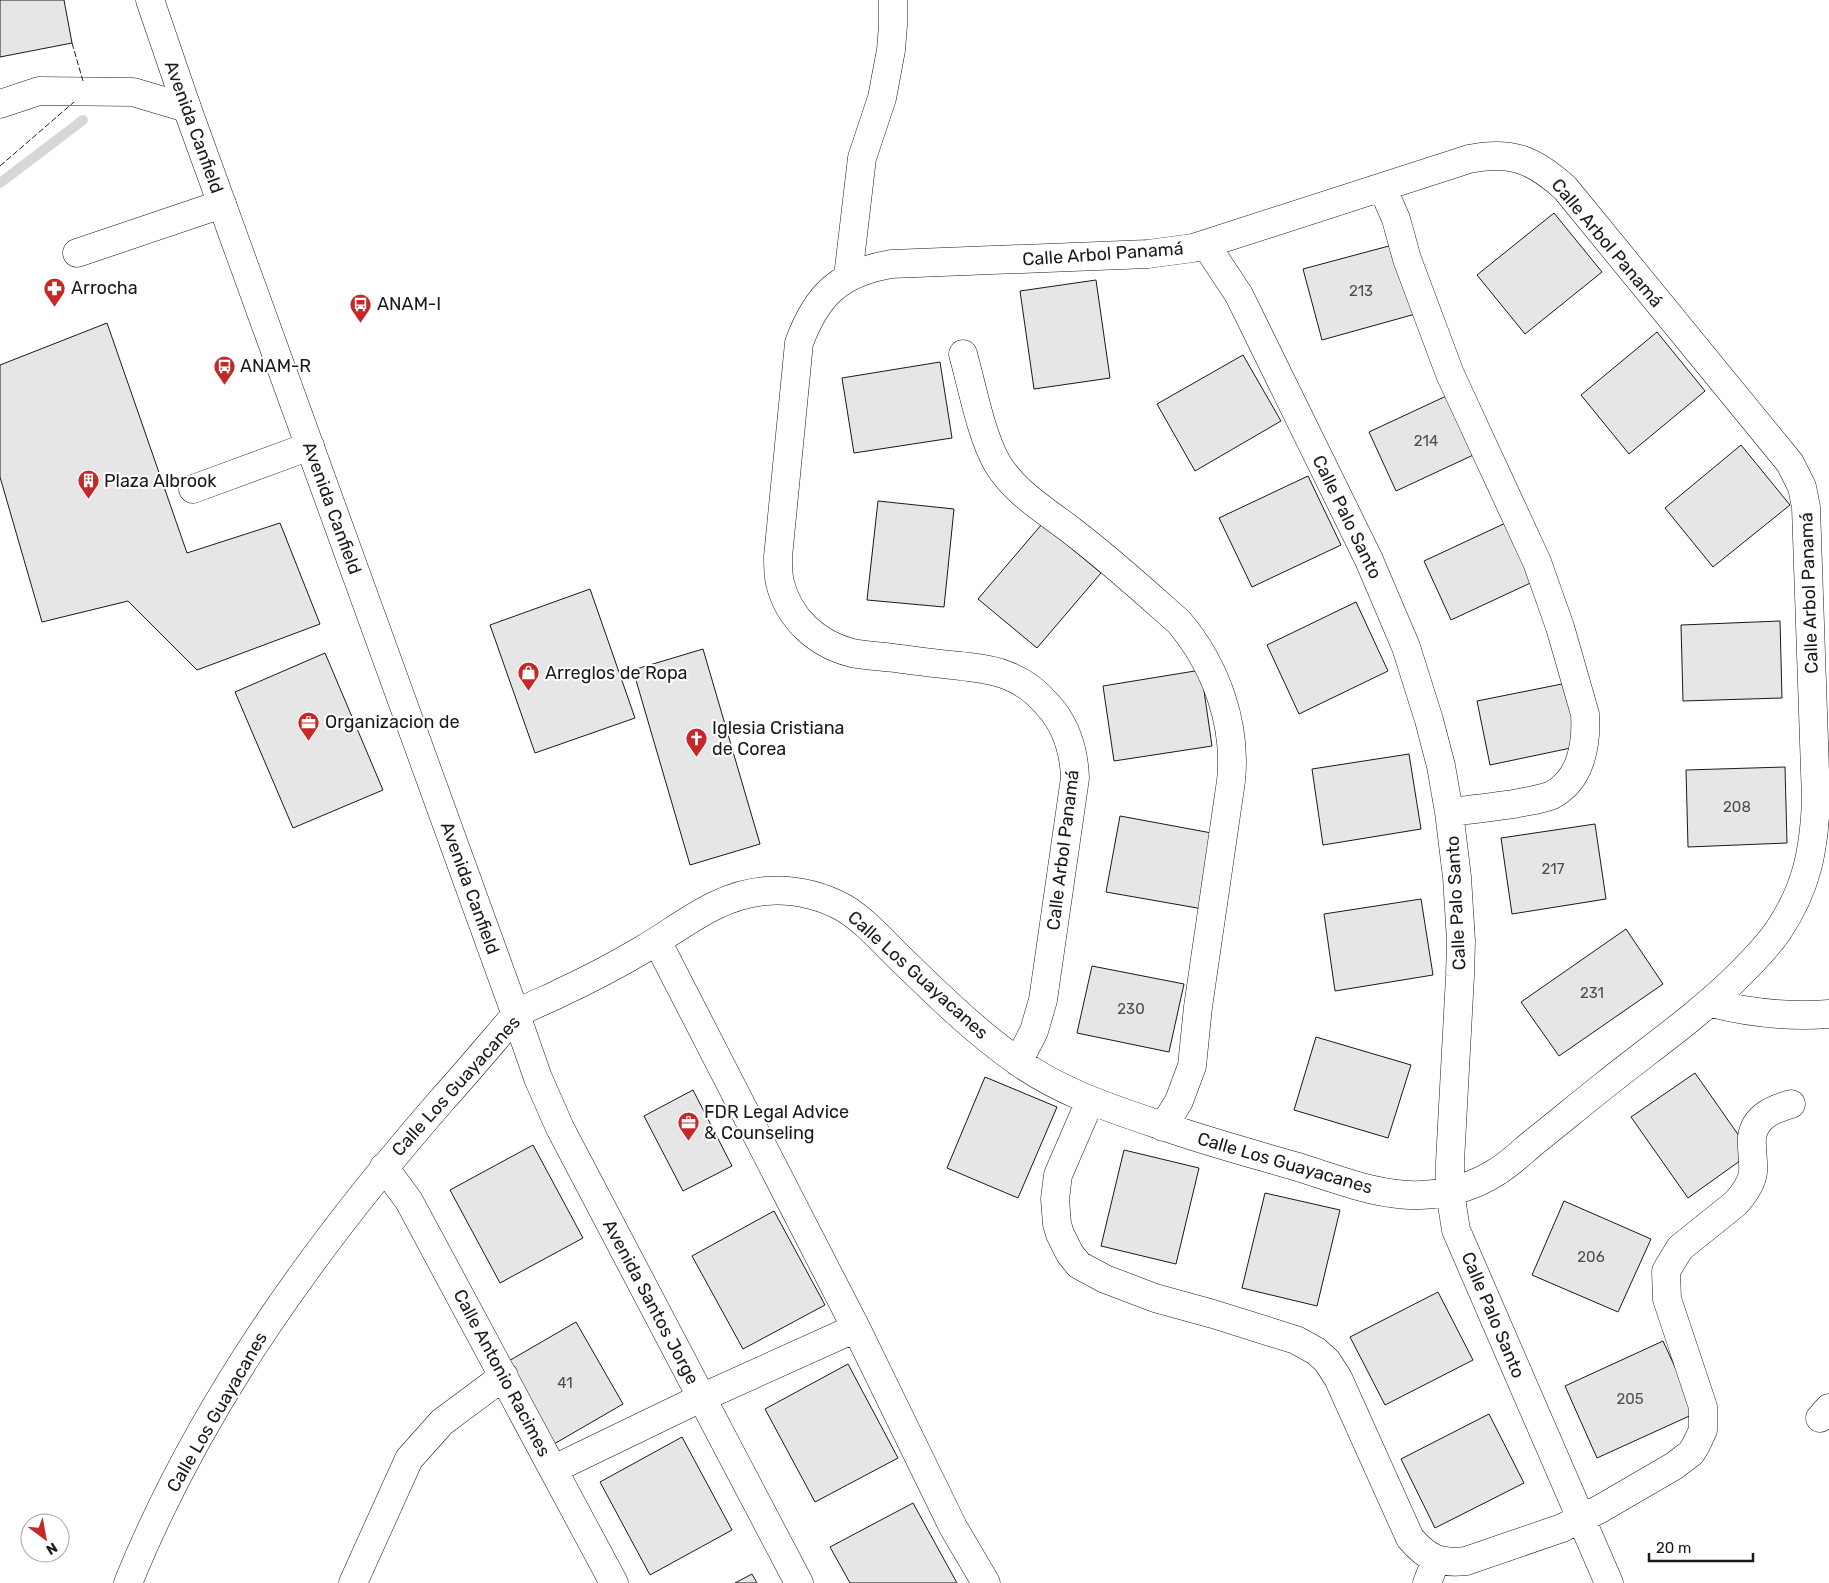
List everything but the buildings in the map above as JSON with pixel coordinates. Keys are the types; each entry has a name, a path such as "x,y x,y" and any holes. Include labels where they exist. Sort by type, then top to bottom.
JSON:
{"street":[{"name":"Avenida Canfield","path":"150,0 187,108 516,1015"},
{"path":"848,277 862,158 882,98 889,60 894,25 893,0"},
{"path":"0,104 39,91 133,92 187,108"},
{"name":"Calle Arbol Panamá","path":"1018,1062 1034,1031 1043,1000 1073,800 1075,763 1071,746 1064,727 1053,710 1038,694 1021,682 1004,674 982,669 853,653 828,644 812,634 796,618 779,582 778,557 800,343 807,322 829,290 848,277 870,267 892,264 1148,254 1206,245 1469,159 1485,156 1517,158 1533,164 1548,173 1564,188 1790,464 1802,487 1806,507 1816,800 1815,834 1809,865 1803,883 1780,928 1764,950 1711,1002"},
{"path":"1382,187 1396,219 1406,258 1450,374 1537,562 1560,627 1585,714 1586,727 1583,751 1573,776 1565,786 1543,798 1482,809 1449,812"},
{"path":"77,254 222,204"},
{"name":"Calle Palo Santo","path":"1206,245 1239,295 1369,560 1393,614 1429,720 1441,766 1449,812 1457,877 1461,941 1450,1162 1450,1192 1456,1230 1609,1583"},
{"path":"963,354 985,434 1005,476 1026,498 1073,531 1179,622 1192,637 1204,657 1222,698 1230,738 1231,781 1198,1007 1192,1066 1179,1101 1163,1127"},
{"path":"193,489 310,446"},
{"name":"Calle Los Guayacanes","path":"128,1583 180,1471 226,1390 274,1313 315,1255 384,1167 516,1015 610,969 658,941 711,906 742,894 780,890 801,892 822,898 845,909 864,923 963,1019 1018,1062 1055,1084 1090,1101 1163,1127 1349,1182 1388,1192 1418,1196 1450,1192 1474,1184 1500,1170 1606,1083 1711,1002"},
{"path":"658,941 856,1328 953,1527 986,1583"},
{"path":"1711,1002 1743,1011 1803,1016 1829,1014"},
{"name":"Avenida Santos Jorge","path":"516,1015 538,1078 560,1128 799,1583"},
{"path":"1090,1101 1058,1175 1055,1198 1057,1224 1070,1254 1079,1265 1105,1279 1155,1298 1296,1340 1316,1351 1327,1361 1338,1378 1410,1538 1432,1571 1450,1563 1466,1561 1562,1528 1600,1509 1674,1466 1696,1445 1703,1430 1703,1407 1667,1299 1666,1271 1680,1248 1736,1203 1744,1194 1753,1174 1752,1136 1757,1124 1762,1117 1772,1110 1791,1104"},
{"name":"Calle Antonio Racimes","path":"384,1167 408,1201 614,1583"},
{"path":"554,1469 702,1398 856,1328"},
{"path":"353,1583 409,1459 442,1422 504,1376"}],"waterway":[{"path":"0,183 83,120"}],"fence":[{"path":"72,43 83,81"},
{"path":"0,166 74,102"}],"place":[{"name":"Arrocha","path":"55,307"},
{"name":"ANAM-I","path":"361,323"},
{"name":"ANAM-R","path":"224,385"},
{"name":"Plaza Albrook","path":"88,500"},
{"name":"Arreglos de Ropa","path":"529,692"},
{"name":"Organizacion de","path":"309,741"},
{"name":"Iglesia Cristiana de Corea","path":"696,757"},
{"name":"FDR Legal Advice & Counseling","path":"688,1141"}]}
